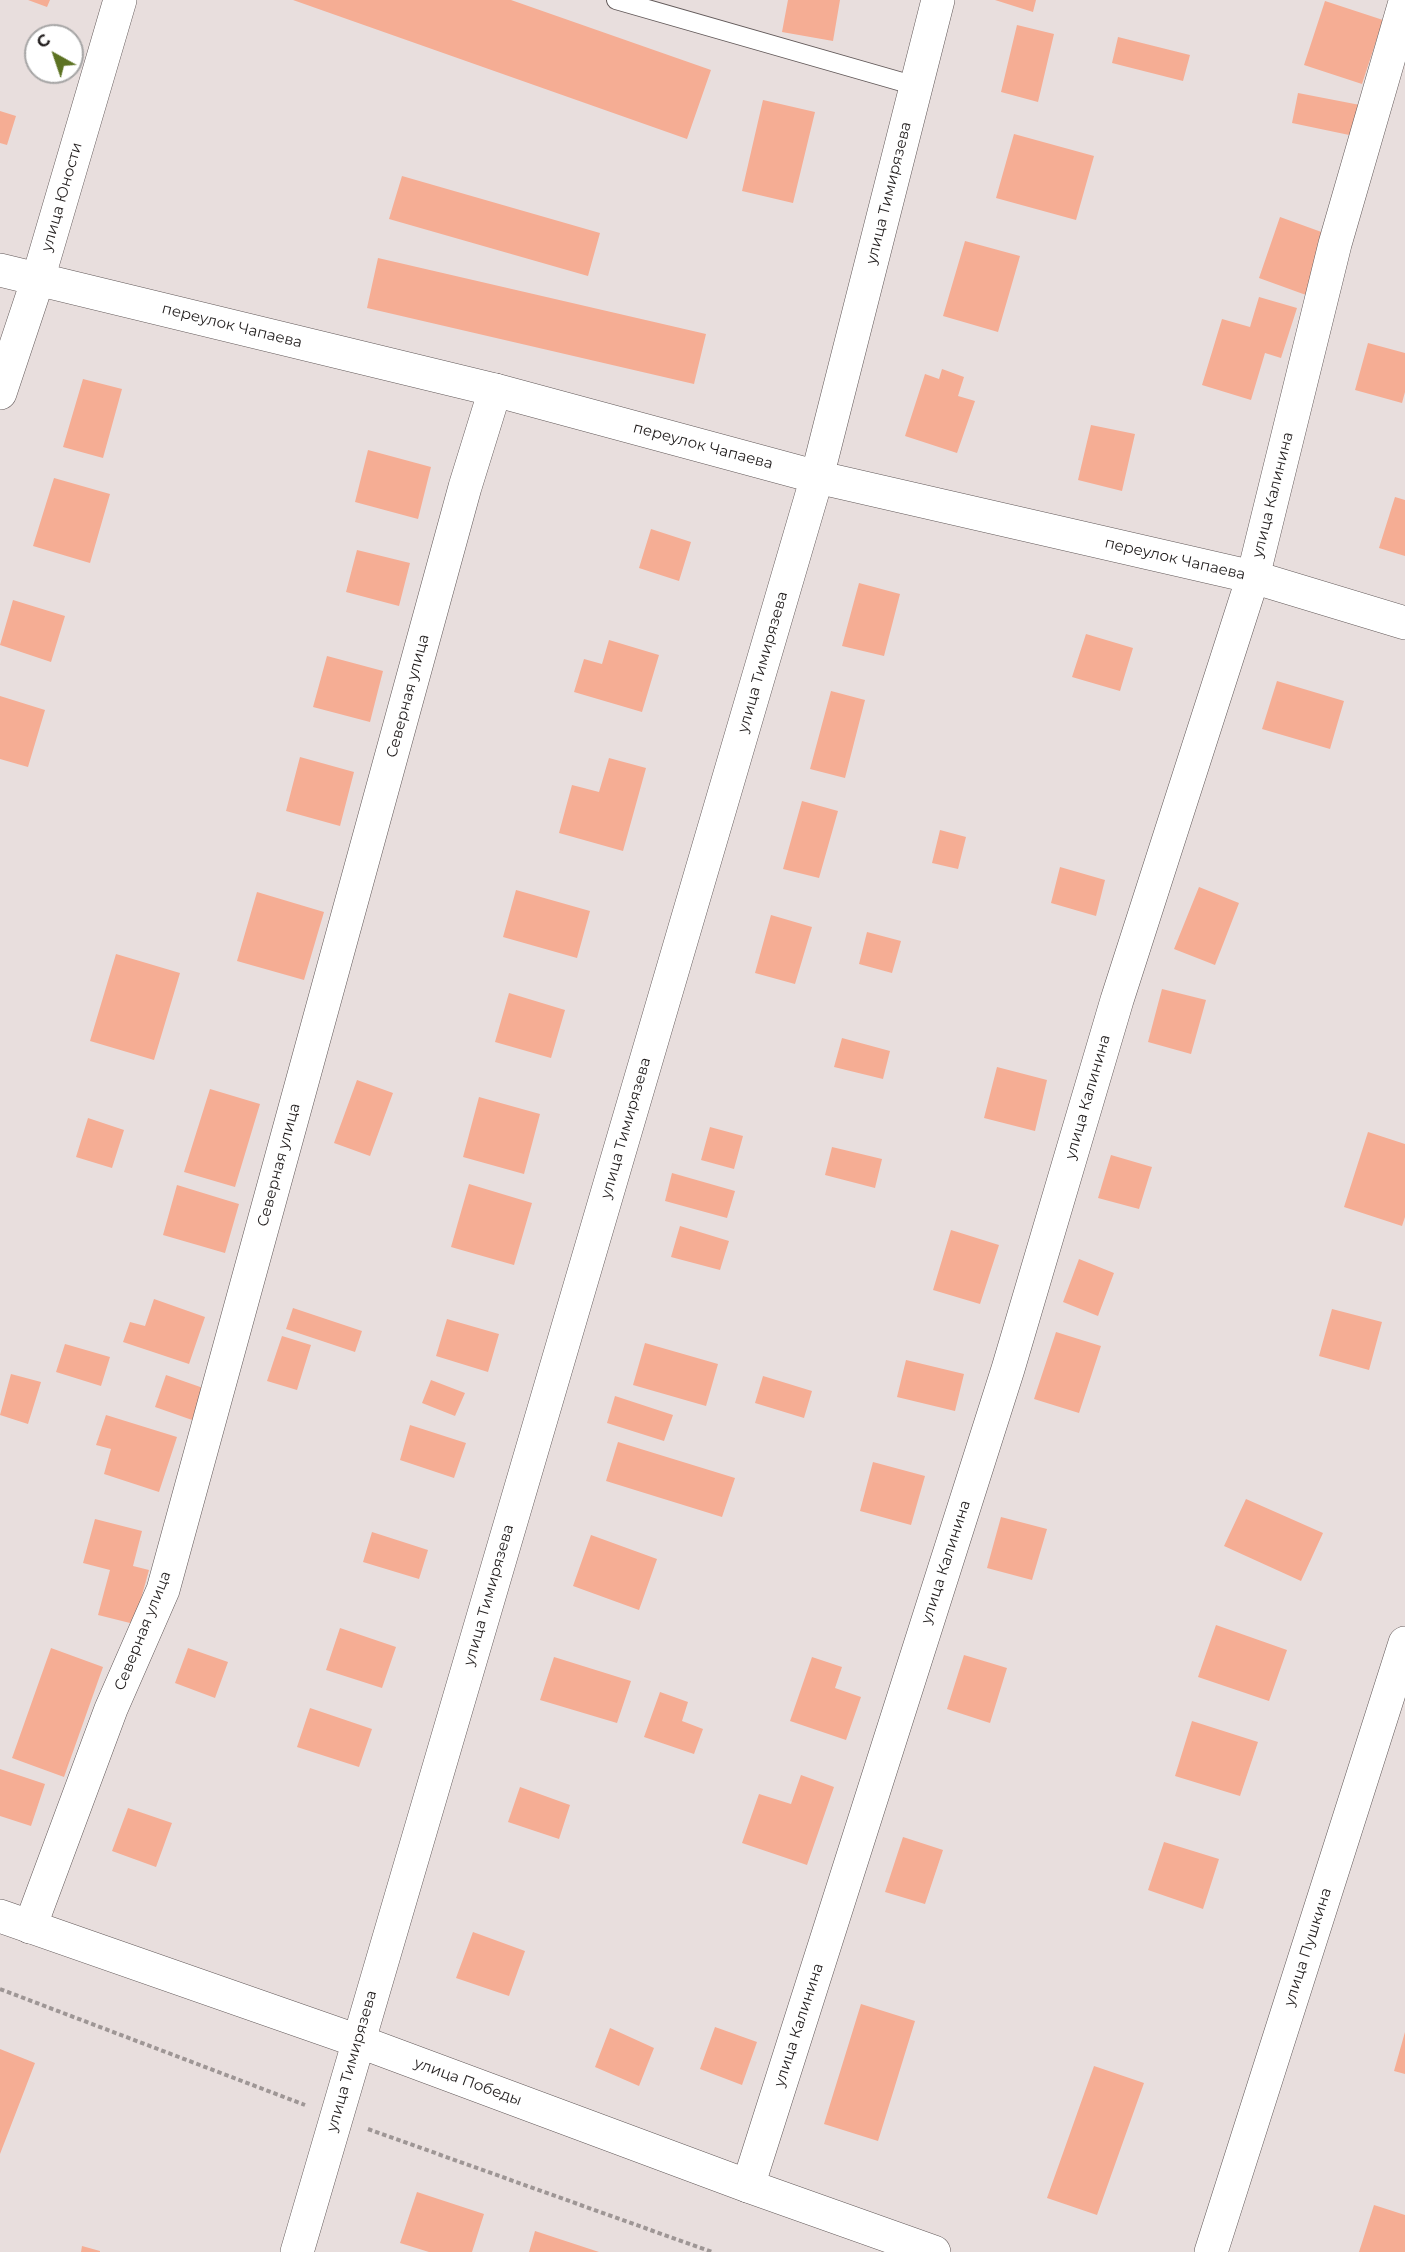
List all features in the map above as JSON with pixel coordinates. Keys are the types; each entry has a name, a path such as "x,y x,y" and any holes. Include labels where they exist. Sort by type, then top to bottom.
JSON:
{"street":[{"name":"улица Юности","path":"0,393 38,279 120,0"},
{"name":"улица Тимирязева","path":"297,2252 817,477 938,0"},
{"name":"улица Калинина","path":"748,2186 1008,1369 1117,1000 1253,577 1335,244 1405,2"},
{"name":"переулок Чапаева","path":"0,270 495,390 817,477 1253,577 1405,623"},
{"name":"Северная улица","path":"30,1928 111,1709 163,1590 465,487 495,390"},
{"name":"улица Пушкина","path":"1211,2252 1405,1642"},
{"name":"улица Победы","path":"0,1916 358,2041 748,2186 934,2252"}],"lane":[{"path":"616,0 916,86"}],"building":[{"path":"28,0 50,0 47,7"},
{"path":"293,0 511,0 711,70 687,139"},
{"path":"788,0 840,0 833,41 782,32"},
{"path":"995,0 1036,0 1033,12"},
{"path":"1325,1 1383,20 1362,84 1304,65"},
{"path":"1017,25 1054,34 1038,102 1001,92"},
{"path":"1118,37 1190,55 1183,81 1112,63"},
{"path":"1298,93 1360,105 1354,136 1292,123"},
{"path":"763,100 815,112 793,203 742,191"},
{"path":"0,111 16,116 7,145 0,143"},
{"path":"1014,134 1094,156 1076,220 996,198"},
{"path":"402,176 600,233 588,276 389,219"},
{"path":"1280,217 1327,234 1306,295 1259,278"},
{"path":"965,241 1020,256 998,332 943,316"},
{"path":"378,258 706,334 694,384 367,308"},
{"path":"1259,297 1297,308 1281,358 1265,353 1251,400 1202,385 1222,319 1250,327"},
{"path":"1368,343 1405,353 1405,392 1402,403 1355,390"},
{"path":"942,369 964,377 958,396 975,401 957,453 905,436 925,374 939,379"},
{"path":"83,379 122,389 103,458 63,447"},
{"path":"1091,425 1135,434 1122,491 1078,480"},
{"path":"368,450 431,467 418,519 355,502"},
{"path":"54,478 110,494 90,563 33,546"},
{"path":"1395,497 1405,500 1405,556 1379,548"},
{"path":"651,529 691,542 679,581 639,568"},
{"path":"357,550 410,563 399,606 346,592"},
{"path":"859,583 900,594 884,656 842,646"},
{"path":"13,600 65,616 51,662 0,645"},
{"path":"1086,634 1133,648 1120,691 1072,677"},
{"path":"609,640 659,655 642,712 574,692 584,659 602,664"},
{"path":"327,656 383,671 370,722 313,707"},
{"path":"1277,681 1344,701 1330,749 1262,729"},
{"path":"831,691 865,700 845,778 810,769"},
{"path":"0,696 45,710 28,767 0,759"},
{"path":"300,757 354,772 340,826 286,811"},
{"path":"609,758 646,768 623,851 559,833 572,785 599,792"},
{"path":"802,801 838,811 819,878 783,869"},
{"path":"940,830 966,837 958,869 932,863"},
{"path":"1060,867 1105,880 1096,916 1051,903"},
{"path":"1199,887 1239,903 1215,965 1174,949"},
{"path":"516,890 590,911 577,958 503,937"},
{"path":"257,892 324,912 304,980 237,961"},
{"path":"771,915 812,927 795,984 755,973"},
{"path":"867,932 901,941 892,973 859,964"},
{"path":"116,954 180,973 154,1060 90,1041"},
{"path":"1162,989 1206,1000 1191,1054 1148,1042"},
{"path":"509,993 565,1010 551,1058 495,1042"},
{"path":"842,1038 890,1051 883,1079 834,1067"},
{"path":"997,1067 1047,1080 1035,1131 984,1118"},
{"path":"357,1080 393,1093 370,1156 334,1143"},
{"path":"210,1089 260,1104 235,1187 184,1172"},
{"path":"479,1097 540,1114 524,1174 463,1157"},
{"path":"88,1118 124,1130 112,1168 76,1157"},
{"path":"710,1127 743,1136 734,1169 701,1160"},
{"path":"1368,1132 1405,1144 1405,1217 1402,1226 1344,1207"},
{"path":"832,1147 882,1159 875,1188 825,1175"},
{"path":"1111,1155 1152,1167 1139,1209 1098,1198"},
{"path":"672,1173 735,1191 727,1218 665,1201"},
{"path":"469,1184 532,1203 514,1265 451,1247"},
{"path":"177,1185 239,1204 225,1253 163,1235"},
{"path":"680,1226 729,1241 720,1270 671,1257"},
{"path":"951,1230 999,1245 980,1304 933,1290"},
{"path":"1079,1259 1114,1273 1098,1316 1063,1302"},
{"path":"154,1299 205,1317 189,1364 123,1342 130,1322 145,1326"},
{"path":"293,1308 362,1331 355,1352 286,1329"},
{"path":"1332,1309 1382,1322 1369,1370 1319,1356"},
{"path":"447,1319 499,1334 488,1372 436,1356"},
{"path":"1056,1332 1101,1346 1079,1413 1034,1399"},
{"path":"282,1336 311,1345 297,1390 267,1381"},
{"path":"645,1343 718,1364 706,1406 633,1385"},
{"path":"65,1344 110,1357 101,1386 56,1372"},
{"path":"906,1360 964,1374 955,1411 897,1397"},
{"path":"11,1374 41,1382 28,1424 0,1415"},
{"path":"166,1375 206,1389 195,1421 155,1407"},
{"path":"763,1376 812,1391 804,1418 755,1403"},
{"path":"431,1380 465,1393 455,1416 422,1403"},
{"path":"615,1396 673,1415 664,1441 607,1423"},
{"path":"106,1415 177,1437 159,1492 104,1474 111,1449 96,1445"},
{"path":"410,1425 466,1443 454,1478 400,1460"},
{"path":"618,1442 735,1478 722,1517 606,1481"},
{"path":"873,1462 925,1476 911,1525 860,1511"},
{"path":"1246,1499 1323,1533 1301,1581 1224,1546"},
{"path":"1001,1517 1047,1529 1032,1580 987,1568"},
{"path":"95,1519 142,1531 133,1566 149,1570 134,1624 98,1615 110,1570 83,1563"},
{"path":"372,1532 428,1550 419,1579 363,1562"},
{"path":"591,1535 657,1559 639,1610 573,1586"},
{"path":"1216,1625 1287,1650 1269,1701 1198,1677"},
{"path":"340,1628 396,1647 382,1688 326,1670"},
{"path":"51,1648 103,1667 64,1777 12,1758"},
{"path":"188,1648 228,1662 215,1698 175,1683"},
{"path":"964,1655 1007,1668 990,1723 947,1709"},
{"path":"554,1657 631,1681 617,1723 540,1700"},
{"path":"812,1657 842,1667 835,1688 861,1697 846,1740 790,1721"},
{"path":"660,1692 688,1702 682,1721 703,1729 694,1754 644,1737"},
{"path":"310,1708 372,1729 359,1767 297,1747"},
{"path":"1192,1721 1258,1742 1240,1796 1175,1776"},
{"path":"0,1769 45,1784 31,1826 0,1816"},
{"path":"801,1775 834,1787 807,1865 742,1843 759,1794 791,1804"},
{"path":"520,1787 570,1805 559,1839 508,1822"},
{"path":"128,1808 172,1823 156,1867 112,1851"},
{"path":"903,1837 943,1850 925,1904 885,1892"},
{"path":"1164,1842 1219,1859 1203,1909 1148,1890"},
{"path":"473,1932 525,1951 509,1996 456,1978"},
{"path":"861,2004 915,2021 878,2141 824,2124"},
{"path":"715,2027 757,2042 742,2085 700,2069"},
{"path":"610,2028 654,2048 639,2086 595,2067"},
{"path":"1405,2032 1405,2074 1394,2071"},
{"path":"0,2049 35,2063 0,2154"},
{"path":"1094,2066 1144,2083 1097,2215 1047,2198"},
{"path":"417,2192 484,2214 472,2252 429,2252 400,2243"},
{"path":"1374,2205 1405,2215 1405,2252 1359,2252"},
{"path":"535,2231 599,2252 529,2252"},
{"path":"82,2246 100,2251 100,2252 81,2252"}]}
